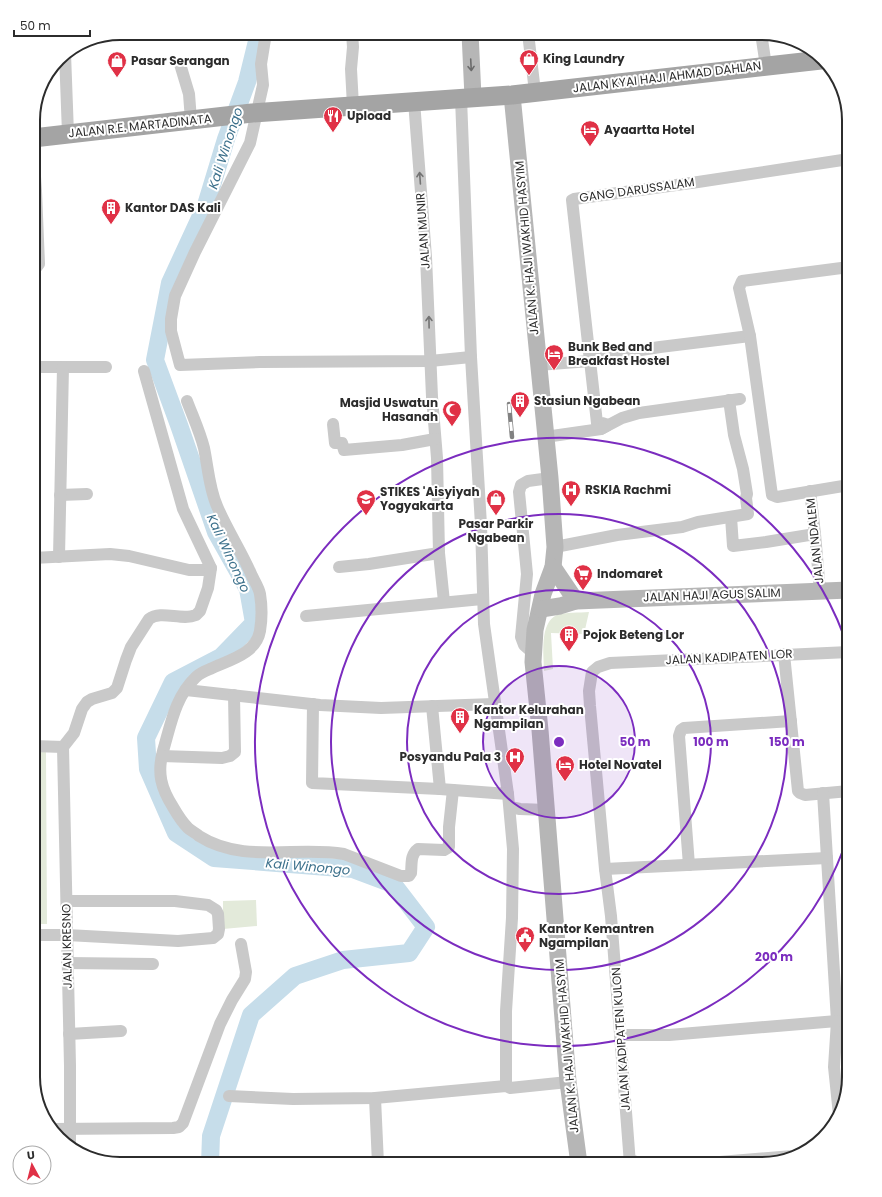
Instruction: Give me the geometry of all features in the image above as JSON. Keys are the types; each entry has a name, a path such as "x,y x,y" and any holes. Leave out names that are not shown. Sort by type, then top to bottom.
{"main road":[{"path":"467,98 470,40"},
{"name":"JALAN KYAI HAJI AHMAD DAHLAN","path":"467,98 535,92 816,61"},
{"name":"JALAN K. HAJI WAKHID HASYIM","path":"512,94 550,478 555,547 553,567 542,601 535,630 533,653 568,1082 577,1157"},
{"name":"JALAN R.E. MARTADINATA","path":"40,137 254,113 467,98"},
{"path":"553,567 576,601"},
{"name":"JALAN HAJI AGUS SALIM","path":"542,601 560,606 576,601 842,590"}],"street":[{"path":"265,40 261,64 263,85 254,113 250,143 195,252 175,296 171,319 171,331 180,366 260,362 430,361 471,357"},
{"path":"352,40 351,69 353,106"},
{"path":"529,40 535,92"},
{"path":"762,40 766,66"},
{"path":"65,61 68,134"},
{"path":"180,64 189,94 191,120"},
{"path":"467,98 471,357 481,525 482,599 494,704 510,807 512,918 506,1011 506,1086"},
{"name":"JALAN MUNIR","path":"414,101 426,257 430,361 437,458 440,553 444,602"},
{"name":"GANG DARUSSALAM","path":"605,427 602,422 597,423 572,203 574,199 842,160"},
{"path":"842,268 742,281 739,288 750,336 771,493 773,496 777,497 842,486"},
{"path":"538,365 590,359 660,347 750,336"},
{"path":"40,367 106,367"},
{"path":"59,557 63,367"},
{"path":"40,746 63,747 74,732 82,709 87,702 112,693 117,688 131,647 152,617 160,615 193,617 199,613 208,588 210,568 183,508 144,372"},
{"path":"546,437 605,427 622,418 639,413 735,399 734,435 743,469 747,494 748,514 698,522 677,528 617,535 555,547"},
{"path":"188,401 201,437 217,505 241,551 260,594 261,619 257,640 251,648 238,656 200,673 186,690 174,711 162,756 160,770 162,785 168,800 178,815 189,829 204,839 235,850 267,853 305,852 344,854 401,876 408,876 412,873 412,860 415,850 444,850 449,847 449,827 453,790"},
{"path":"333,424 335,443 342,443 344,450 402,445 435,439"},
{"path":"533,653 524,645 521,637 527,574 520,488 521,485 528,481 550,478"},
{"name":"JALAN NDALEM","path":"810,491 820,591"},
{"path":"60,495 88,494"},
{"path":"731,517 733,546 815,534"},
{"path":"339,567 440,553"},
{"path":"40,558 110,554 134,557 189,570 206,570 210,568"},
{"path":"527,574 542,601"},
{"path":"306,616 482,599"},
{"name":"JALAN KADIPATEN LOR","path":"610,662 842,652"},
{"path":"784,654 798,791 805,795 842,792"},
{"name":"JALAN KADIPATEN KULON","path":"610,662 598,667 592,672 589,691 605,869 611,916 630,1157"},
{"path":"186,690 313,704 392,709 494,704"},
{"path":"162,756 222,758 230,756 235,752 234,695"},
{"path":"313,704 312,783 508,794"},
{"path":"432,706 440,789"},
{"path":"689,865 679,736 680,730 684,728 791,721"},
{"name":"JALAN KRESNO","path":"63,747 67,901 70,1139"},
{"path":"823,793 837,1022 834,1067 838,1102"},
{"path":"510,807 546,810"},
{"path":"605,869 827,858"},
{"path":"40,935 178,941 213,938 218,934 218,914 216,910 208,905 175,901 67,901"},
{"path":"59,1129 173,1128 179,1127 183,1123 220,1024 245,979 246,972 242,944"},
{"path":"68,963 153,964"},
{"path":"621,1035 669,1035 837,1022"},
{"path":"69,1034 121,1031"},
{"path":"229,1096 293,1099 375,1098 568,1082"},
{"path":"375,1098 378,1157"}],"green space":[{"path":"589,612 584,634 551,633 553,669 544,671 543,648 545,632 551,619 561,614"},
{"path":"40,752 46,752 47,924 40,924"},
{"path":"256,900 257,926 223,929 223,901"}],"waterway":[{"name":"Kali Winongo","path":"210,1157 211,1136 251,1015 295,976 343,960 409,953 426,927 393,884 353,869 214,858 176,833 148,769 146,738 173,682 221,657 254,623 248,589 216,532 155,360 170,283 206,205 226,139 247,82 257,40"}],"railway":[{"path":"509,404 512,437"}],"place":[{"name":"King Laundry","path":"529,76"},
{"name":"Pasar Serangan","path":"117,78"},
{"name":"Upload","path":"333,133"},
{"name":"Ayaartta Hotel","path":"590,147"},
{"name":"Kantor DAS Kali","path":"111,225"},
{"name":"Bunk Bed and Breakfast Hostel","path":"554,371"},
{"name":"Stasiun Ngabean","path":"520,418"},
{"name":"Masjid Uswatun Hasanah","path":"452,427"},
{"name":"RSKIA Rachmi","path":"571,507"},
{"name":"STIKES 'Aisyiyah Yogyakarta","path":"366,516"},
{"name":"Pasar Parkir Ngabean","path":"496,516"},
{"name":"Indomaret","path":"583,591"},
{"name":"Pojok Beteng Lor","path":"569,652"},
{"name":"Kantor Kelurahan Ngampilan","path":"460,734"},
{"name":"Posyandu Pala 3","path":"515,774"},
{"name":"Hotel Novatel","path":"565,782"},
{"name":"Kantor Kemantren Ngampilan","path":"525,953"}]}
